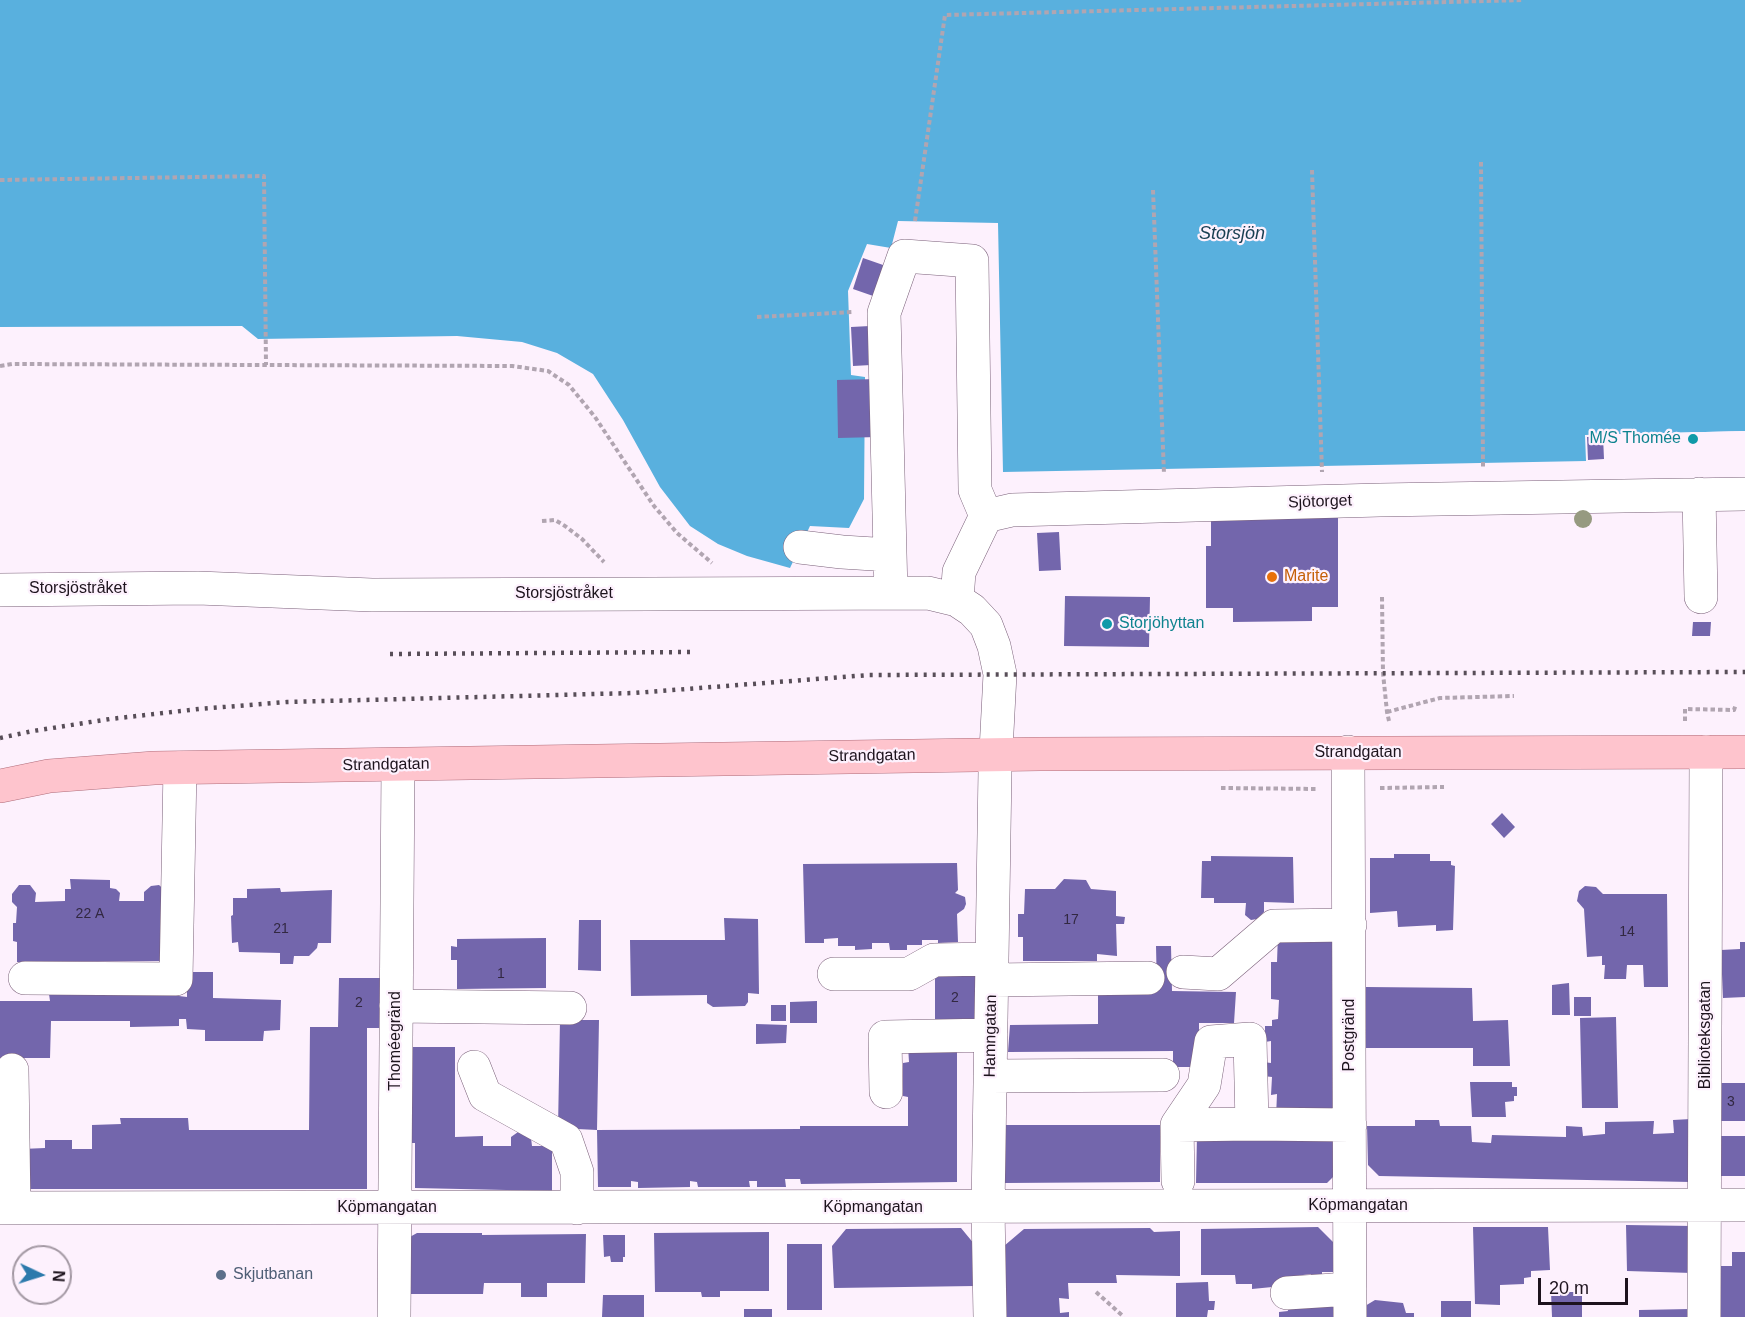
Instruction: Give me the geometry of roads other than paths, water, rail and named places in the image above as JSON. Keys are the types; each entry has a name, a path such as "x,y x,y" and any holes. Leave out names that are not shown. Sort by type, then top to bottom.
{"main road":[{"name":"Strandgatan","path":"0,786 49,776 154,768 997,755 1745,752"}],"street":[{"path":"891,593 884,313 904,256 972,261 975,490 986,516 959,572 957,600"},
{"path":"1699,494 1701,597"},
{"name":"Sjötorget","path":"986,516 1012,510 1380,500 1745,494"},
{"path":"800,547 890,555"},
{"name":"Storsjöstråket","path":"0,590 198,588 372,595 928,593 957,600 972,610 986,626 994,646 1000,674 997,755"},
{"name":"Postgränd","path":"1348,752 1350,1303"},
{"name":"Biblioteksgatan","path":"1704,1317 1706,752"},
{"name":"Hamngatan","path":"990,1317 988,1208 997,755"},
{"name":"Thoméegränd","path":"394,1317 398,765"},
{"path":"25,978 176,979 180,768"},
{"path":"1183,972 1218,974 1274,926 1350,925"},
{"path":"834,974 909,974 934,960 992,970 1148,978"},
{"path":"396,1006 570,1008"},
{"path":"886,1092 885,1037 991,1035"},
{"path":"1178,1181 1178,1125 1203,1085 1210,1042 1250,1039 1252,1124"},
{"path":"474,1067 485,1095 566,1140 578,1172 577,1208"},
{"path":"7,1208 12,1070"},
{"path":"990,1076 1163,1075"},
{"path":"1178,1125 1350,1125"},
{"name":"Köpmangatan","path":"7,1208 1745,1205"},
{"path":"1287,1293 1350,1303"}],"water":[{"name":"Storsjön","path":"0,0 1745,0 1745,431 1586,435 1586,461 1003,472 998,223 898,221 891,248 867,244 848,291 851,375 865,377 864,499 849,528 810,526 790,568 747,556 718,544 690,526 660,487 623,420 593,374 557,353 522,342 457,336 258,339 242,326 0,327"}],"railway":[{"path":"390,654 693,652"},
{"path":"0,738 110,719 287,702 634,693 869,675 1745,672"}],"place":[{"name":"M/S Thomée","path":"1693,439"},
{"name":"Marite","path":"1272,577"},
{"name":"Storjöhyttan","path":"1107,624"},
{"name":"Skjutbanan","path":"221,1275"}]}
